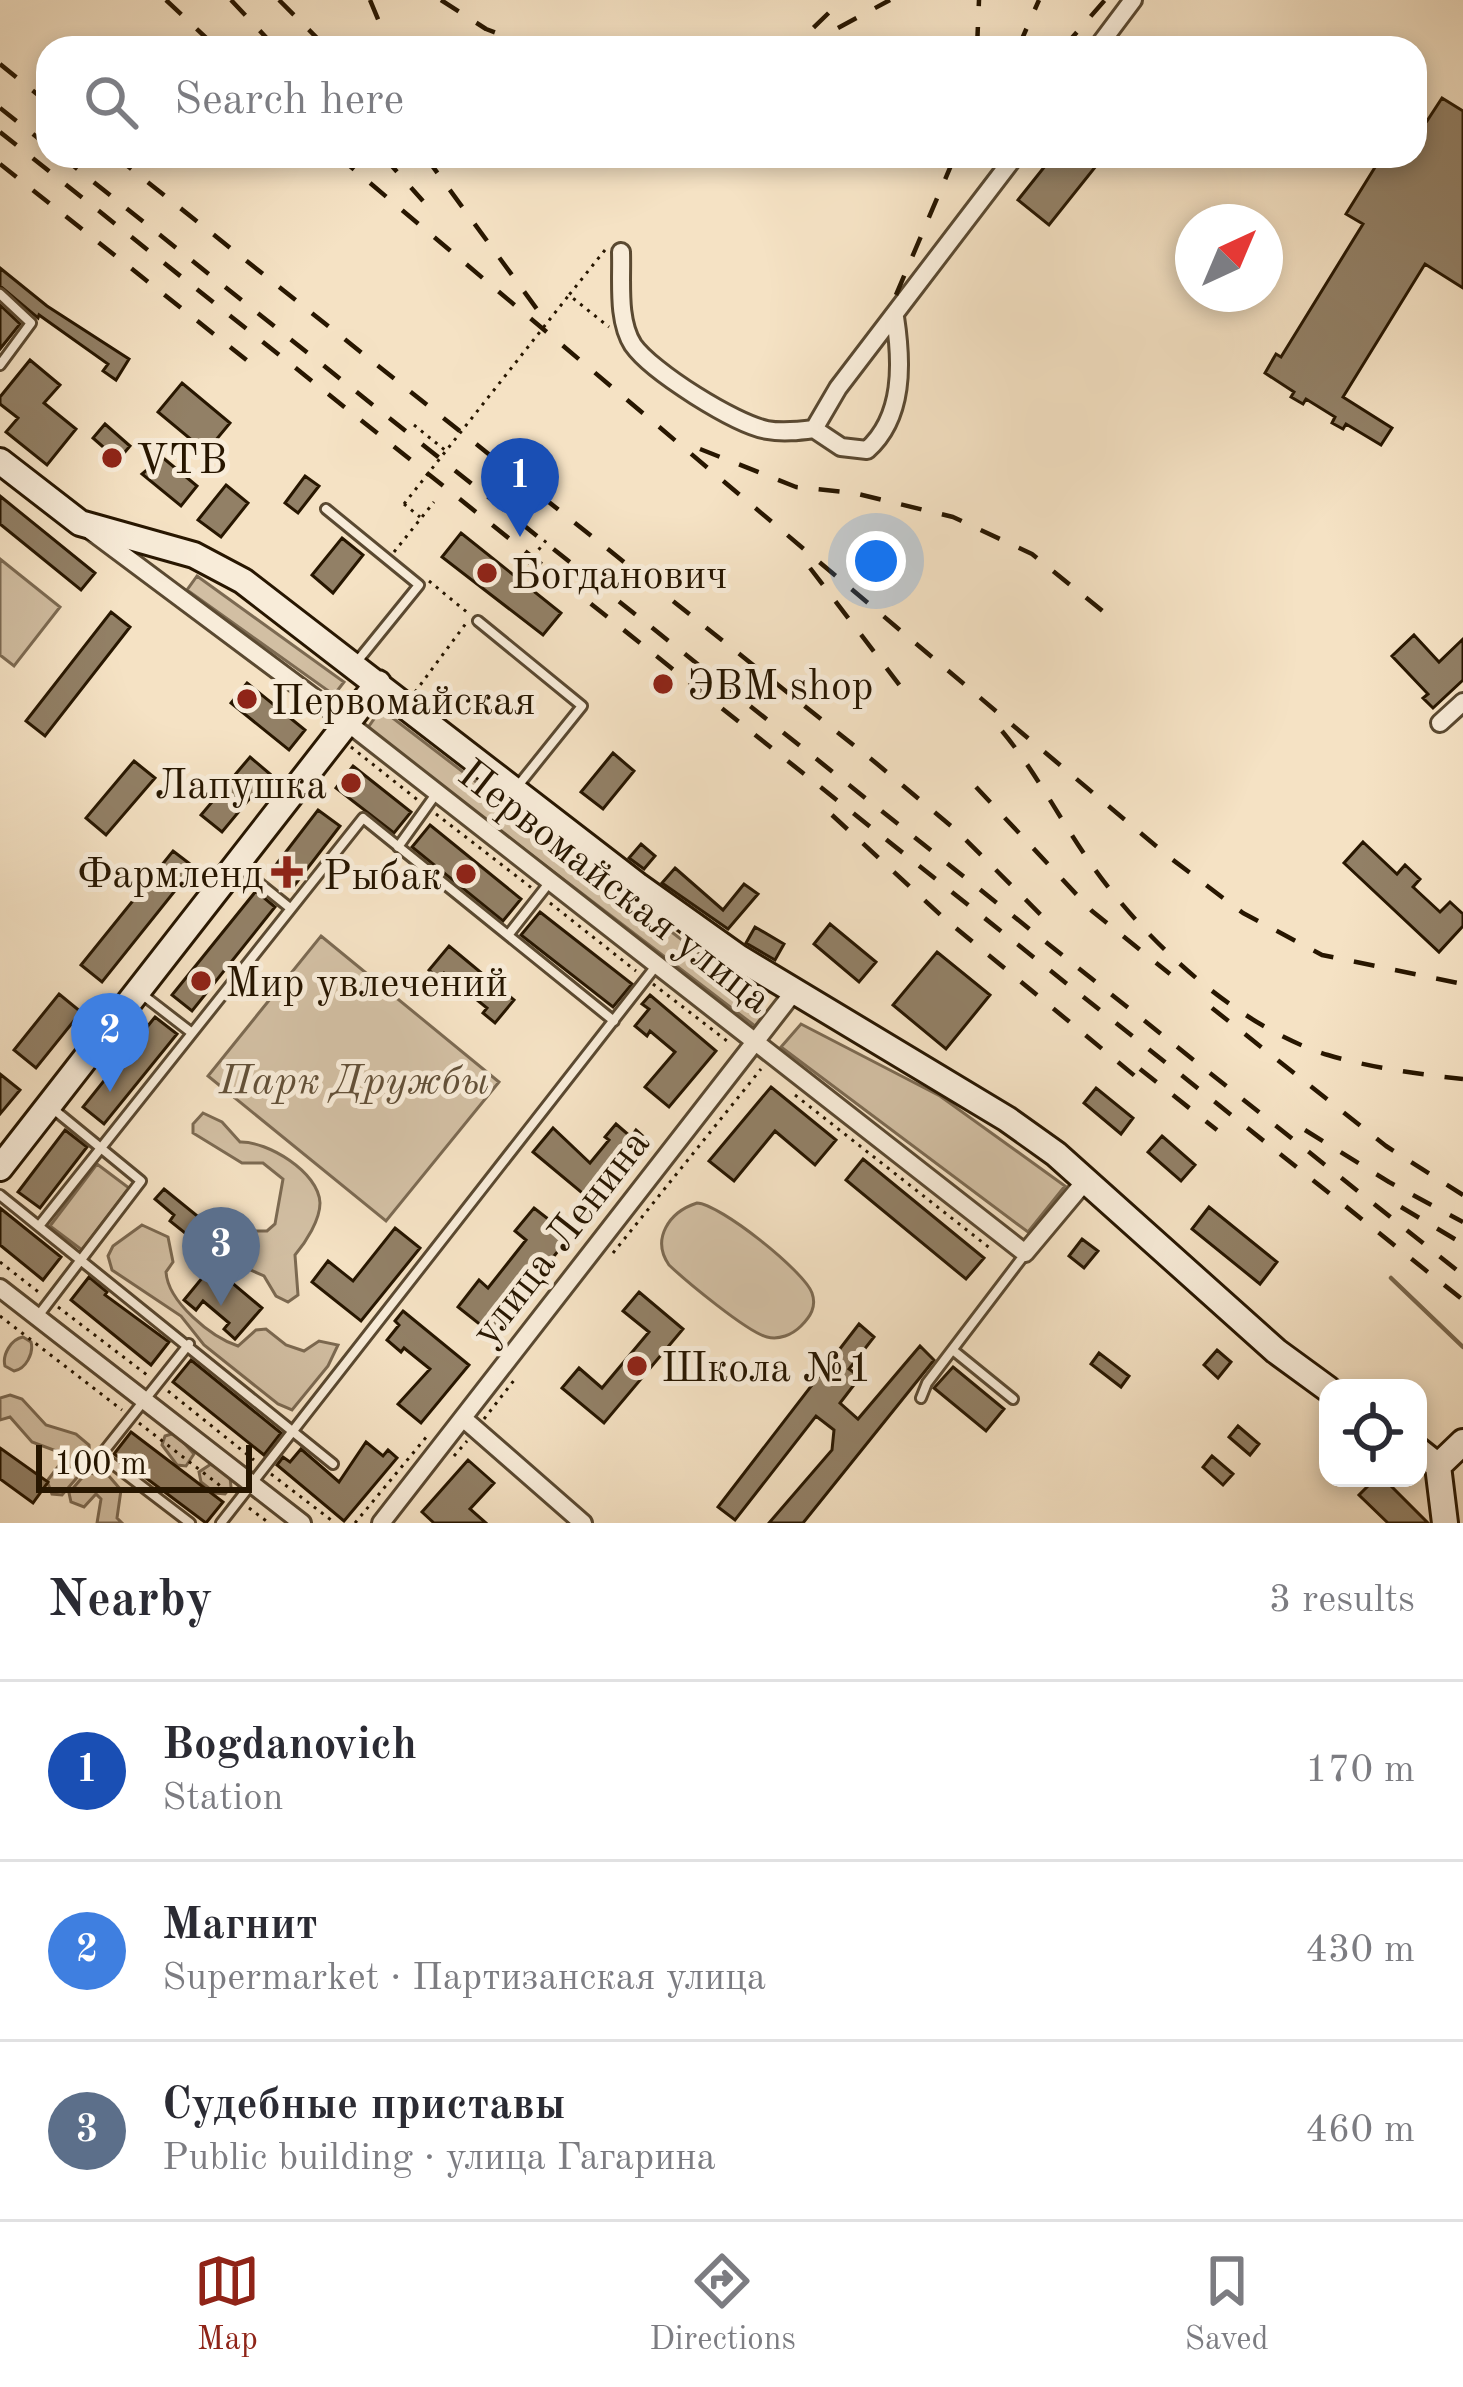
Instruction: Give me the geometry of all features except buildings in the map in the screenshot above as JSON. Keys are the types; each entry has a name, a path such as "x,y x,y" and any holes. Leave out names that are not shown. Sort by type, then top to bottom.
{"main road":[{"name":"Первомайская улица","path":"0,461 80,523 194,555 243,581 637,885 794,993 1007,1119 1087,1179 1246,1325 1319,1382"},
{"path":"0,1168 378,683"},
{"path":"1444,1523 1428,1458 1463,1442"}],"street":[{"path":"1105,36 1133,0"},
{"path":"814,429 838,388 1006,168"},
{"path":"613,251 623,316 633,345 664,373 764,430 814,429 841,447 867,449 884,434 896,396 901,355 895,316"},
{"name":"Первомайская улица","path":"80,523 750,1049 1025,1253"},
{"path":"1440,723 1463,702"},
{"name":"улица Ленина","path":"381,1523 470,1424 794,993"},
{"path":"1025,1253 1087,1179"},
{"path":"0,1288 302,1523"},
{"path":"470,1424 583,1523"}],"lane":[{"path":"0,294 31,323 0,365"},
{"path":"326,509 419,585 354,665"},
{"path":"478,621 582,706 516,788"},
{"path":"398,847 431,800"},
{"path":"39,1226 363,818 614,1021"},
{"path":"237,865 290,908"},
{"path":"509,934 544,888"},
{"path":"221,1523 651,972"},
{"path":"138,991 192,1033"},
{"path":"38,1317 141,1180 49,1106"},
{"path":"0,1196 333,1464"},
{"path":"921,1398 927,1383 1025,1253"},
{"path":"189,1344 101,1455 190,1523"},
{"path":"954,1351 1013,1399"}],"path":[{"path":"422,518 404,504 569,296 613,251"},
{"path":"569,296 611,329"},
{"path":"414,425 446,452"},
{"path":"394,551 434,502"},
{"path":"522,572 547,539"},
{"path":"425,577 478,621"},
{"path":"343,730 750,1049 761,1068 610,1256"},
{"path":"780,1082 992,1249"},
{"path":"0,1262 335,1523"},
{"path":"450,1461 470,1424 513,1381"}],"green space":[{"path":"0,559 60,607 14,666 0,655"},
{"path":"197,576 344,682 334,695 187,590"},
{"path":"381,709 755,996 764,1015 755,1026 367,729"},
{"name":"Парк Дружбы","path":"321,936 499,1082 386,1221 208,1076"},
{"path":"801,1024 940,1096 1065,1186 1028,1232 781,1047"},
{"path":"203,1113 222,1122 240,1142 290,1160 317,1191 318,1216 295,1255 298,1295 288,1302 276,1296 264,1276 235,1263 234,1238 219,1223 225,1213 250,1231 267,1231 275,1224 283,1179 263,1163 242,1163 193,1133 193,1124"},
{"path":"97,1164 129,1188 82,1250 50,1226"},
{"path":"697,1203 741,1226 806,1283 813,1307 797,1329 776,1338 758,1333 669,1265 662,1246 666,1228 678,1213"},
{"path":"142,1225 168,1237 173,1262 166,1272 174,1295 216,1335 238,1346 256,1330 266,1329 286,1345 304,1351 319,1341 338,1345 328,1366 292,1410 204,1345 181,1316 112,1270 108,1256 113,1246"},
{"path":"23,1337 31,1342 30,1355 14,1371 5,1366 5,1357 11,1344"},
{"path":"0,1398 22,1399 46,1425 76,1434 89,1445 90,1455 81,1473 62,1495 52,1494 47,1481 67,1455 32,1442 10,1417 0,1420"},
{"path":"175,1433 194,1454 186,1466 177,1465 162,1445 165,1436"},
{"path":"211,1464 230,1477 231,1487 225,1494 201,1482 199,1472"},
{"path":"86,1473 108,1475 121,1490 117,1518 122,1523 97,1523 101,1499 96,1494 84,1507 71,1502 69,1493"}],"waterway":[{"path":"1391,1278 1463,1347"}],"railway":[{"path":"166,0 204,36"},
{"path":"231,0 265,36"},
{"path":"279,0 315,36"},
{"path":"370,0 385,36"},
{"path":"441,0 505,36"},
{"path":"800,36 842,0"},
{"path":"823,36 890,0"},
{"path":"978,36 979,0"},
{"path":"1023,36 1039,0"},
{"path":"1074,36 1105,0"},
{"path":"0,64 36,93"},
{"path":"0,108 36,136"},
{"path":"0,132 36,161"},
{"path":"0,164 254,366"},
{"path":"45,168 1463,1300"},
{"path":"76,168 1463,1275"},
{"path":"130,168 876,763 957,831 1055,929"},
{"path":"352,168 1169,857 1243,913 1322,955 1463,984"},
{"path":"394,168 423,201"},
{"path":"434,168 542,316"},
{"path":"896,295 950,168"},
{"path":"700,449 796,487 854,493 953,517 1032,554 1105,613"},
{"path":"810,568 901,687"},
{"path":"1002,731 1111,890 1164,949 1226,1002 1294,1042 1328,1055 1463,1079"},
{"path":"976,787 1092,911 1170,974"},
{"path":"832,815 945,919 1147,1086"},
{"path":"1212,1008 1386,1146 1463,1195"},
{"path":"1140,1069 1217,1130"},
{"path":"1305,1130 1463,1222"},
{"path":"1401,1207 1463,1244"}],"place":[{"name":"VTB","path":"112,458"},
{"name":"Bogdanovich","path":"520,537"},
{"name":"Богданович","path":"487,573"},
{"name":"ЭВМ shop","path":"663,684"},
{"name":"Первомайская","path":"247,699"},
{"name":"Лапушка","path":"351,783"},
{"name":"Фармленд","path":"287,872"},
{"name":"Рыбак","path":"466,874"},
{"name":"Мир увлечений","path":"201,981"},
{"name":"Магнит","path":"110,1092"},
{"name":"Судебные приставы","path":"221,1306"},
{"name":"Школа №1","path":"637,1366"}]}
